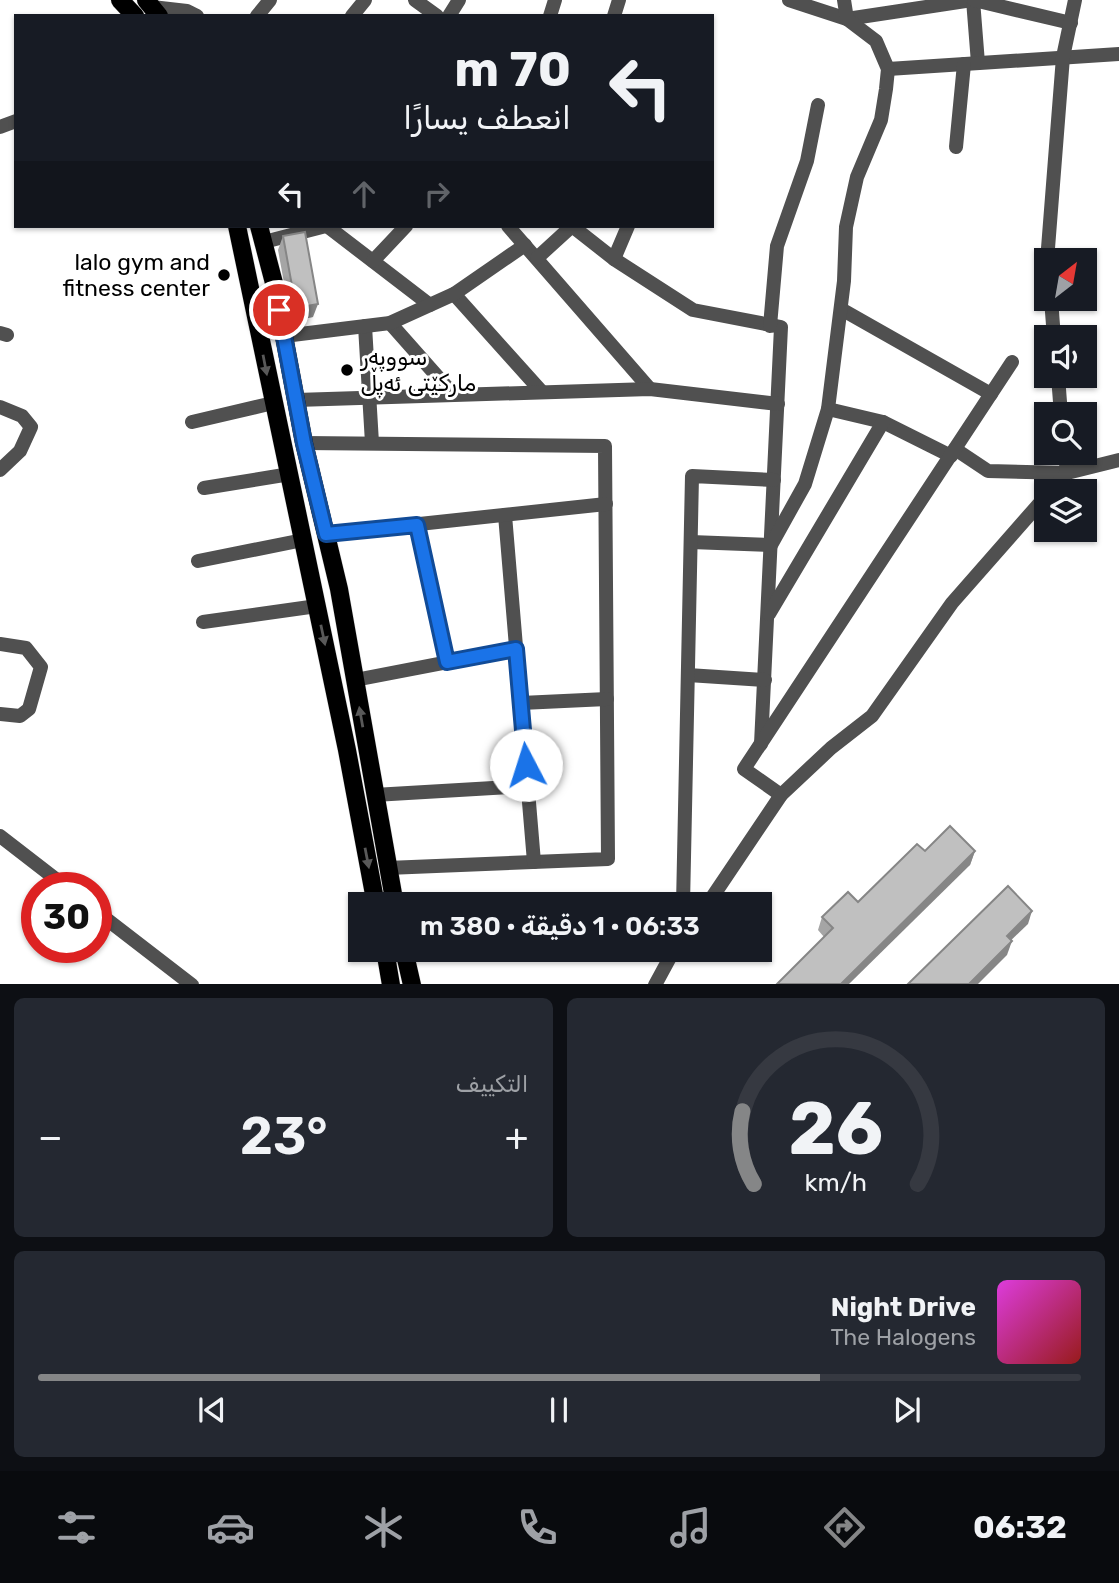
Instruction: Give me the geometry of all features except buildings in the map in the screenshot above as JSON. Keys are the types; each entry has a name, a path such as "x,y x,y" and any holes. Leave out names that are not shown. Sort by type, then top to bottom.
{"main road":[{"path":"237,228 347,750 374,892"},
{"path":"262,234 355,680 392,892"},
{"path":"347,750 366,747"},
{"path":"387,962 391,984"},
{"path":"407,962 412,984"}],"street":[{"path":"259,14 270,0"},
{"path":"354,14 365,0"},
{"path":"415,0 435,14"},
{"path":"771,545 805,484 828,409 841,309 846,227 857,177 881,120 888,69 876,41 847,19 789,0"},
{"path":"844,0 847,19"},
{"path":"847,19 931,2 973,0 1071,23"},
{"path":"956,147 971,63 973,0"},
{"path":"1048,248 1063,57 1075,0"},
{"path":"152,8 193,14"},
{"path":"888,69 1119,54"},
{"path":"770,326 777,246 807,161 818,105"},
{"path":"262,234 310,228"},
{"path":"329,228 430,305"},
{"path":"373,261 404,228"},
{"path":"510,228 650,389"},
{"path":"537,258 570,228"},
{"path":"574,228 614,260 693,310 781,327 761,744"},
{"path":"614,260 627,228"},
{"path":"284,337 390,323 454,294 525,244"},
{"path":"454,294 541,391"},
{"path":"841,309 991,394"},
{"path":"390,323 452,393"},
{"path":"365,326 372,443"},
{"path":"781,795 744,769 1012,362"},
{"path":"296,400 452,393 650,389 778,404"},
{"path":"192,422 273,403"},
{"path":"0,407 22,416 31,427 20,451 0,470"},
{"path":"828,409 883,422 953,452 988,471 1067,473 1119,460"},
{"path":"768,616 883,422"},
{"path":"304,443 605,446 608,859 387,868"},
{"path":"1062,479 1067,473 1066,465"},
{"path":"204,488 290,474"},
{"path":"683,892 692,476 774,480"},
{"path":"326,534 606,504"},
{"path":"716,892 781,795 831,748 872,716 952,603 1034,510"},
{"path":"505,515 534,862"},
{"path":"417,525 447,662"},
{"path":"198,561 303,540"},
{"path":"691,542 771,545"},
{"path":"203,622 317,606"},
{"path":"0,644 26,648 41,667 29,709 20,716 0,714"},
{"path":"355,680 516,649"},
{"path":"688,675 765,680"},
{"path":"521,702 607,699"},
{"path":"374,795 527,786"},
{"path":"2,843 44,872"},
{"path":"112,923 191,984"},
{"path":"656,984 667,962"}],"place":[{"name":"lalo gym and fitness center","path":"224,275"},
{"name":"سووپەر مارکێتی ئەپڵ","path":"347,370"}],"route":[{"path":"279,310 304,443 326,534 417,525 447,662 516,649 526,765"}]}
